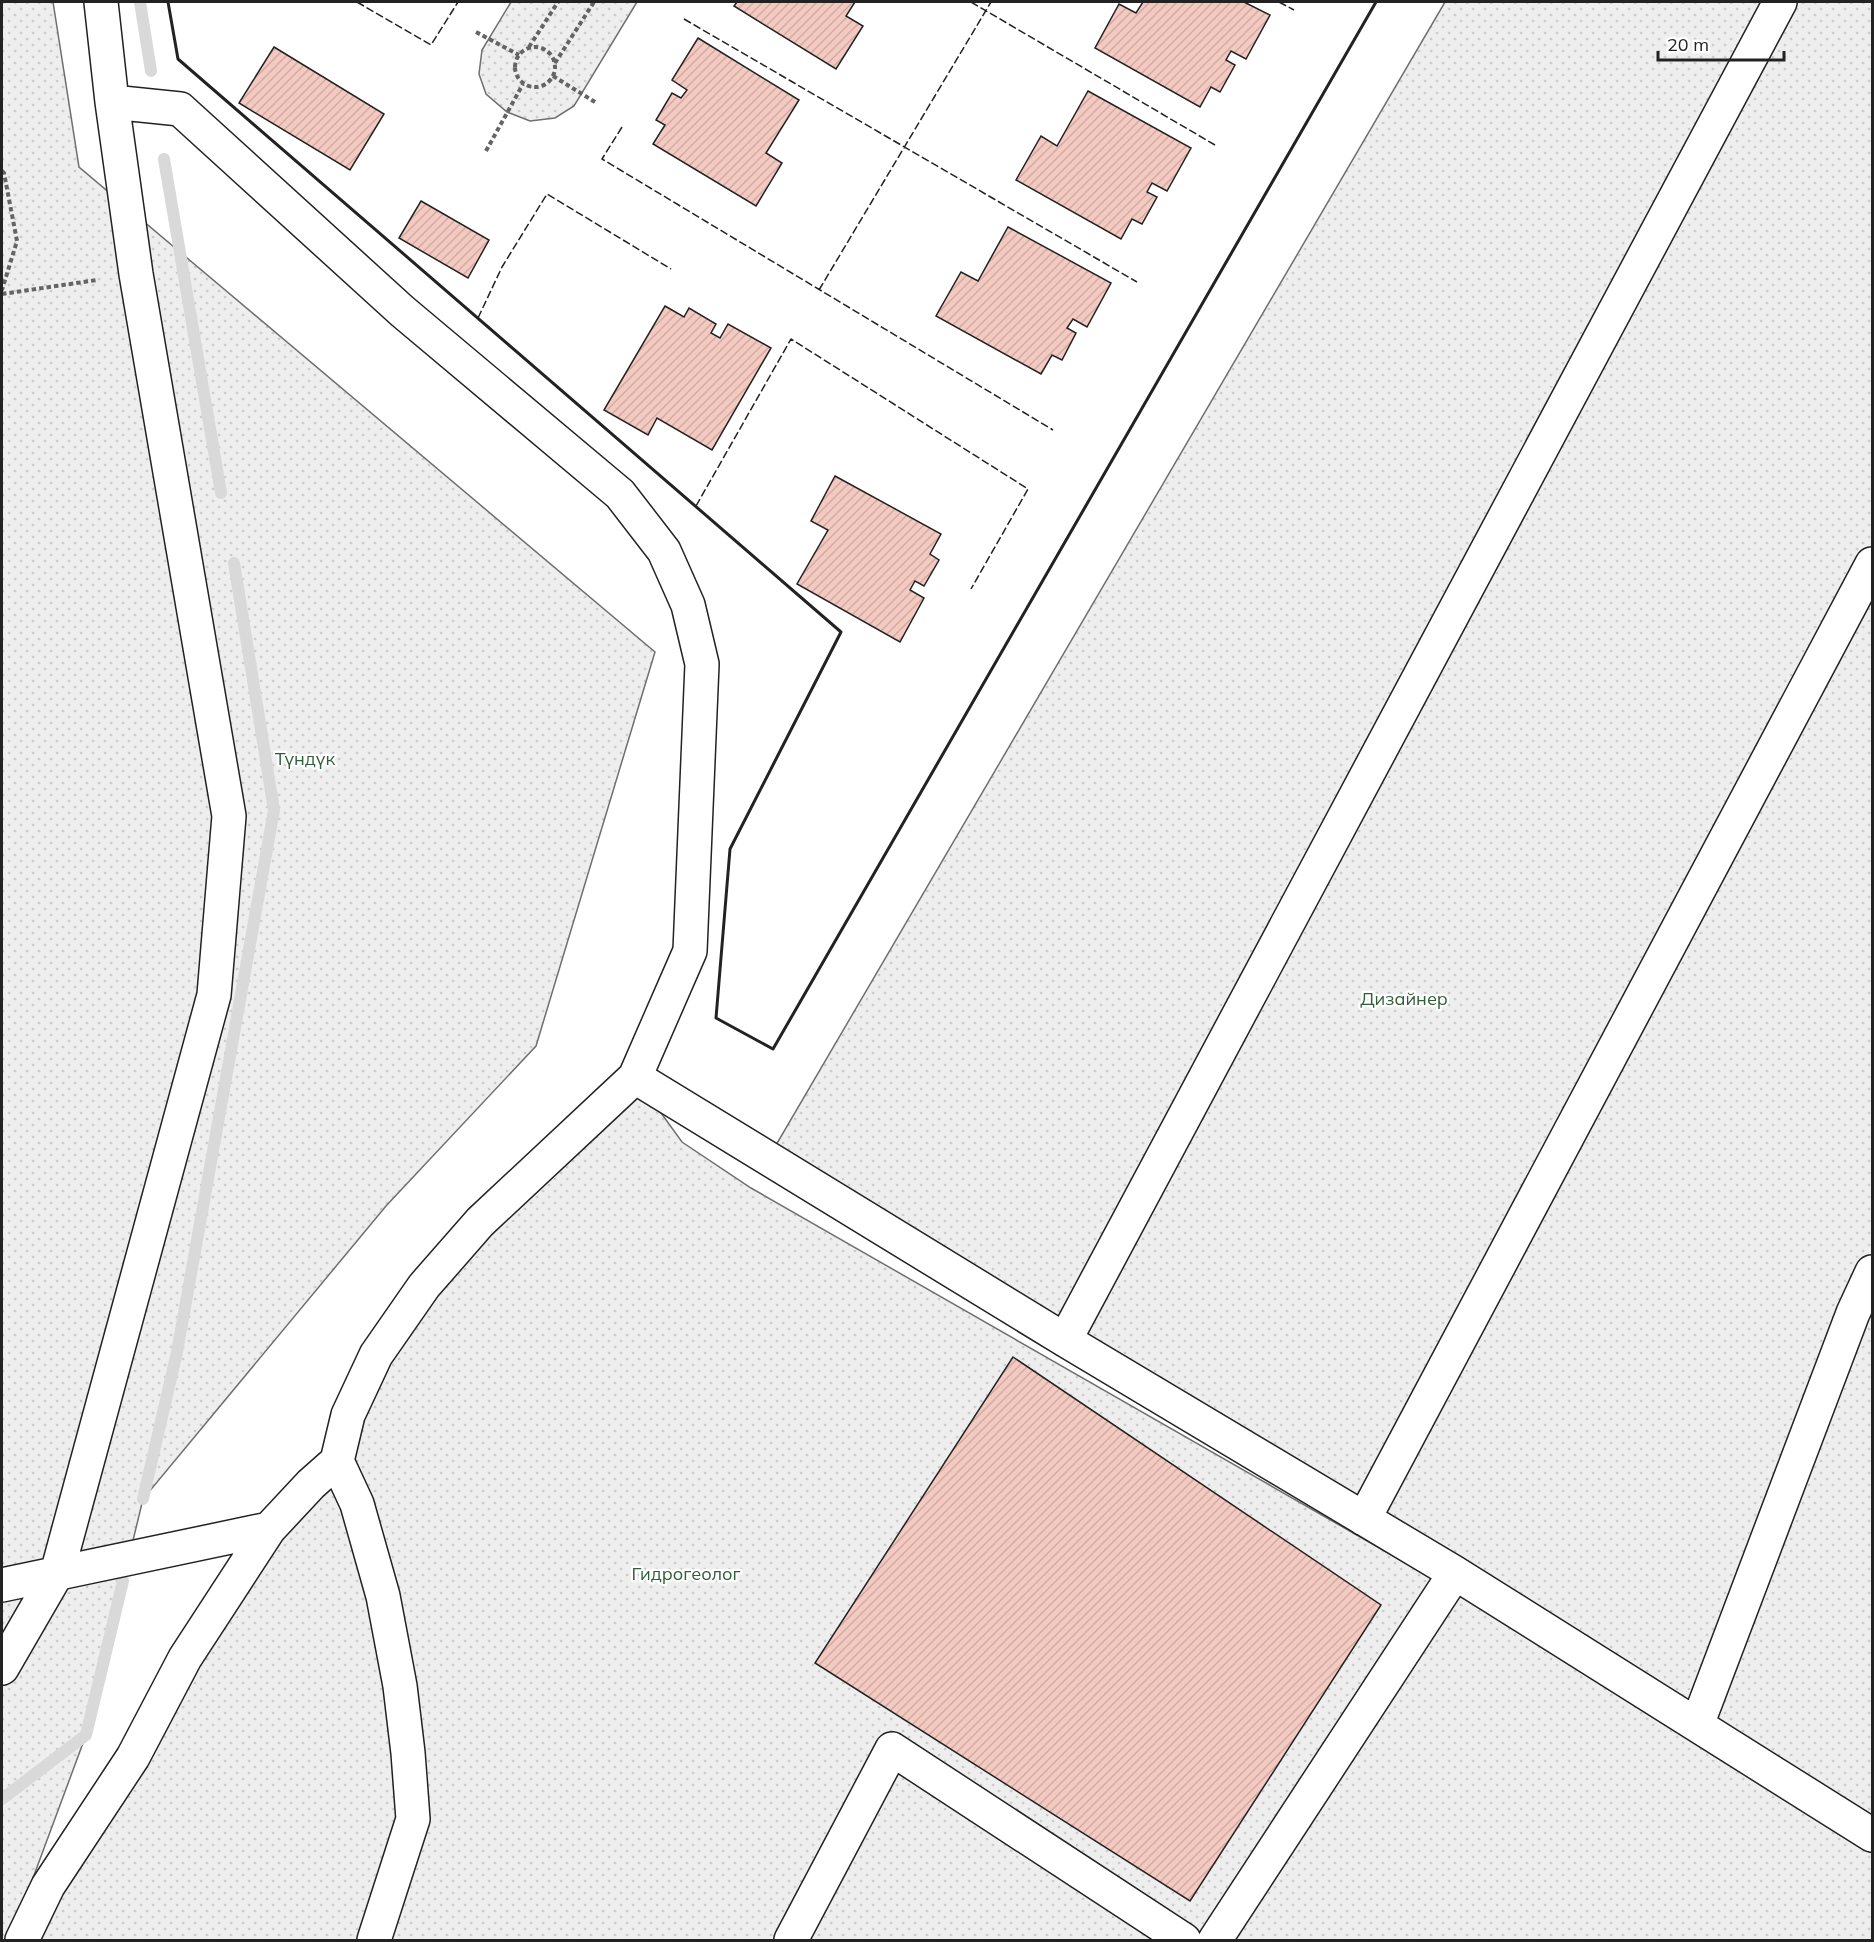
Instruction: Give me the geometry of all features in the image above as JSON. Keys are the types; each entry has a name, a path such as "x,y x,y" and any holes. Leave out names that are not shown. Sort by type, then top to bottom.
{"street":[{"path":"2,1668 57,1573 214,995 229,816 136,274 112,102 101,2"},
{"path":"1065,1340 1780,2"},
{"path":"22,1941 48,1886 133,1758 185,1658 270,1529 311,1484 337,1461 348,1415 376,1355 424,1286 480,1222 634,1077 690,951 702,664 688,605 664,551 620,494 402,311 180,109 112,102"},
{"path":"1364,1519 1872,564"},
{"path":"634,1077 1065,1340 1455,1573 1872,1834"},
{"path":"1696,1725 1853,1313 1872,1272"},
{"path":"337,1461 357,1504 382,1596 400,1686 408,1753 413,1819 374,1941"},
{"path":"2,1586 270,1529"},
{"path":"1215,1941 1455,1573"},
{"path":"790,1941 892,1749 1184,1941"}],"path":[{"path":"558,2 529,48 515,61 514,67 518,79 530,87 543,86 553,76 555,63 594,2"},
{"path":"476,32 519,56"},
{"path":"529,48 535,46 547,51 555,63"},
{"path":"553,76 596,102"},
{"path":"486,151 523,84"},
{"path":"2,171 17,241 2,292 136,274"}],"green space":[{"name":"Түндүк","path":"2,2 53,2 79,167 655,652 536,1046 386,1206 143,1499 86,1735 10,1940 2,1940"},
{"path":"511,2 637,2 574,106 555,118 530,121 507,112 486,94 479,74 482,50"},
{"name":"Дизайнер","path":"1445,2 1872,2 1872,1834 776,1145"},
{"name":"Гидрогеолог","path":"635,1077 682,1142 751,1188 1526,1632 1872,1853 1872,1940 22,1940 185,1658 337,1461 376,1355"}],"building":[{"path":"737,2 855,2 846,16 863,26 836,69 734,6"},
{"path":"1143,2 1244,2 1270,15 1246,59 1231,51 1226,60 1235,65 1220,92 1211,87 1200,107 1095,48 1119,4 1136,13"},
{"path":"698,38 799,100 766,153 782,163 756,206 653,144 665,125 656,120 672,93 681,98 687,90 672,80"},
{"path":"274,47 384,114 350,170 239,103"},
{"path":"1088,91 1191,148 1167,191 1152,183 1147,192 1157,197 1142,224 1132,219 1121,239 1016,180 1041,136 1057,146"},
{"path":"421,201 489,240 468,278 399,238"},
{"path":"1008,227 1111,283 1087,327 1073,319 1067,328 1076,333 1062,360 1052,355 1041,374 936,316 961,272 978,281"},
{"path":"665,306 684,317 689,308 716,324 711,333 720,338 728,324 771,348 712,450 657,418 648,435 604,410"},
{"path":"835,476 941,534 930,554 939,560 924,586 915,581 910,590 924,598 900,642 797,584 828,530 811,521"},
{"path":"1013,1357 1381,1605 1190,1901 815,1663"}],"waterway":[{"path":"140,2 151,71"},
{"path":"164,159 221,493"},
{"path":"143,1499 177,1352 274,810 234,563"},
{"path":"2,1799 86,1735 123,1581"}],"fence":[{"path":"357,2 431,45 458,2"},
{"path":"971,2 1215,145"},
{"path":"819,290 991,2"},
{"path":"1279,2 1294,10"},
{"path":"684,19 1137,282"},
{"path":"622,127 602,159 1053,430"},
{"path":"478,318 502,267 547,194 671,269"},
{"path":"696,506 791,339 1028,489 971,589"}],"wall":[{"path":"168,2 178,59 841,632 730,849 716,1018 773,1049 1376,2"}]}
